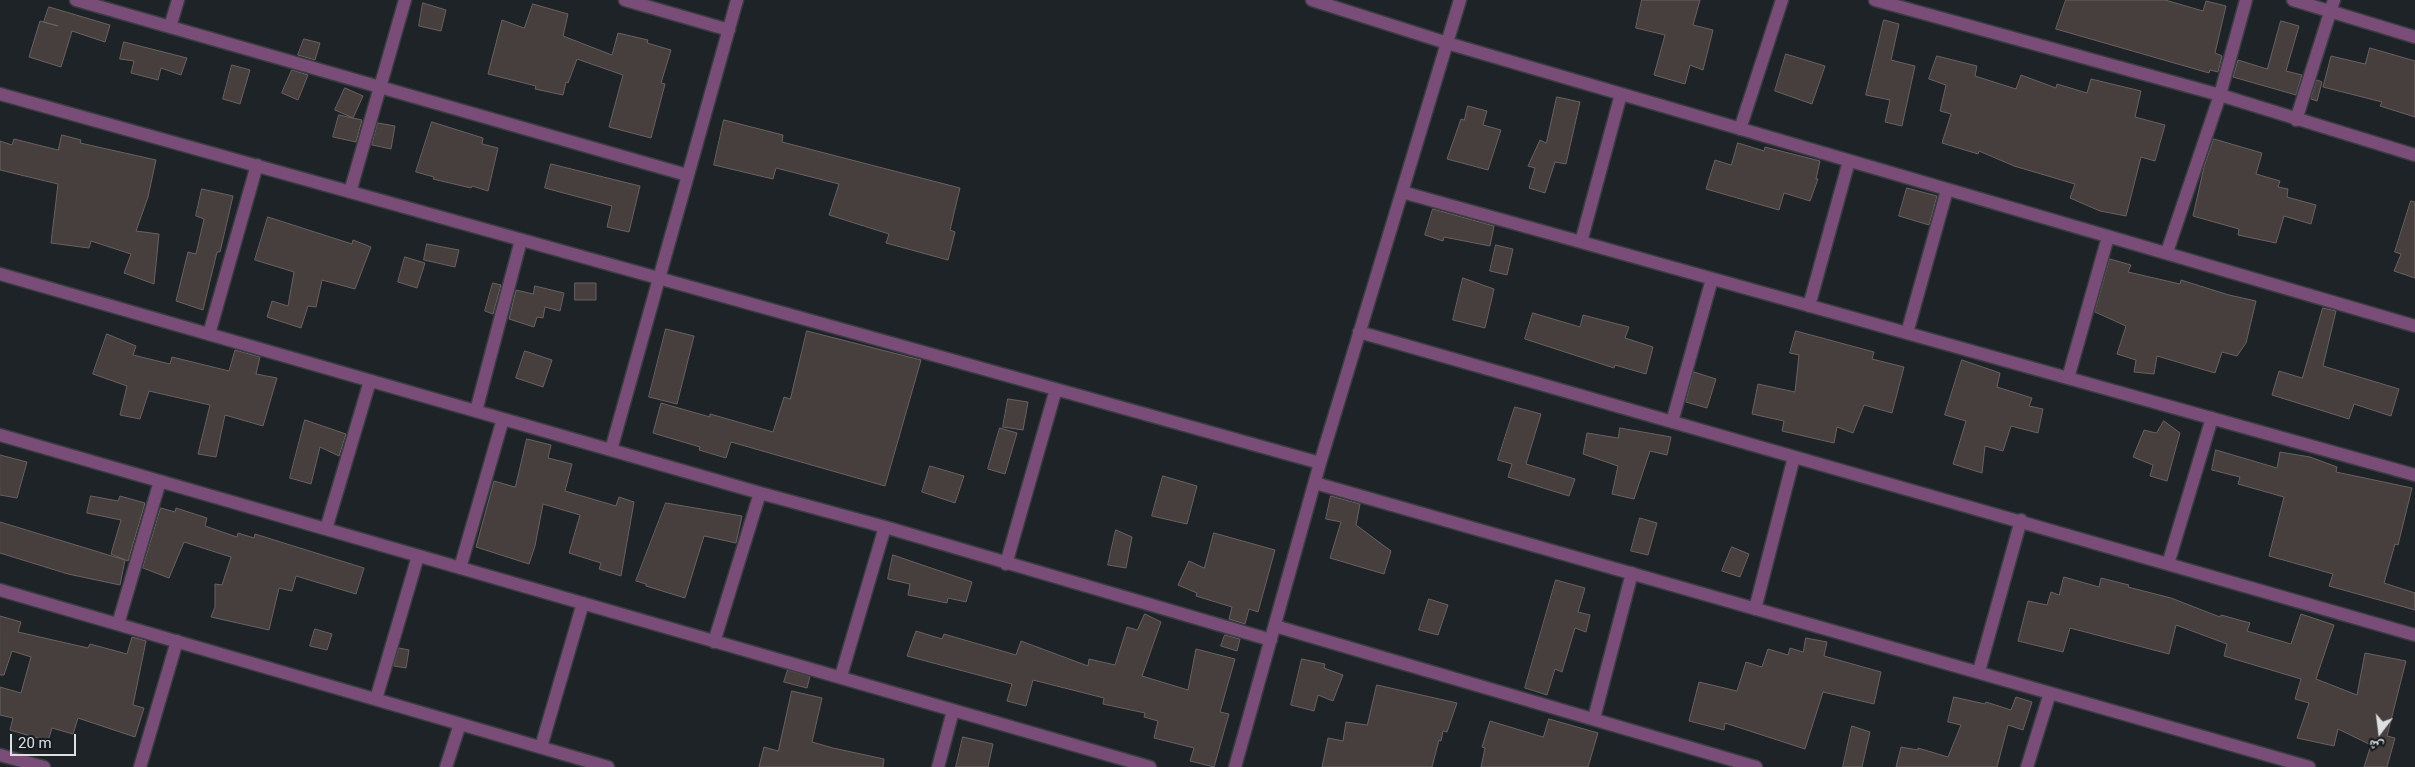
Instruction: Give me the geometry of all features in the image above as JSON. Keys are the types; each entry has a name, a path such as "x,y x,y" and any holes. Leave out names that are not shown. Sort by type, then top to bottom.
{"street":[{"path":"76,0 687,176"},
{"path":"170,27 178,0"},
{"path":"350,192 405,0"},
{"path":"625,0 728,30"},
{"path":"611,450 737,0"},
{"path":"1312,0 1447,44 2415,326"},
{"path":"1235,767 1320,463 1460,0"},
{"path":"1740,129 1782,0"},
{"path":"1875,0 2220,95 2296,120 2415,155"},
{"path":"2166,252 2220,95 2246,0"},
{"path":"2293,0 2332,6 2415,38"},
{"path":"2296,120 2332,6"},
{"path":"0,94 1320,463"},
{"path":"1581,242 1621,94"},
{"path":"1809,306 1849,160"},
{"path":"209,334 256,165"},
{"path":"1907,333 1947,190"},
{"path":"1402,192 2415,475"},
{"path":"2068,378 2108,236"},
{"path":"476,411 521,240"},
{"path":"0,274 1271,640"},
{"path":"1672,422 1712,278"},
{"path":"1360,332 2415,634"},
{"path":"326,529 370,381"},
{"path":"1006,564 1056,389"},
{"path":"2168,564 2212,418"},
{"path":"460,568 503,419"},
{"path":"0,435 714,642 841,676 1150,767"},
{"path":"1755,609 1794,457"},
{"path":"118,624 160,481"},
{"path":"1315,483 1979,671 2308,767"},
{"path":"714,642 760,493"},
{"path":"1979,671 2021,520"},
{"path":"841,676 884,527"},
{"path":"376,699 418,556"},
{"path":"1594,718 1632,573"},
{"path":"0,590 608,767"},
{"path":"542,748 583,604"},
{"path":"1274,626 1594,718 1756,767"},
{"path":"140,767 177,641"},
{"path":"2027,767 2050,693"},
{"path":"938,767 953,710"},
{"path":"446,767 460,724"},
{"path":"1710,767 1713,754"},
{"path":"0,755 44,767"}],"building":[{"path":"1642,0 1700,0 1693,25 1713,30 1703,70 1690,65 1685,84 1654,75 1665,35 1636,28"},
{"path":"2066,0 2165,0 2203,11 2206,1 2226,6 2215,53 2222,56 2218,72 2210,70 2209,73 2056,29"},
{"path":"423,3 446,10 441,31 419,26"},
{"path":"533,4 568,14 563,36 612,55 618,33 648,40 647,43 671,50 661,83 665,84 651,138 609,127 623,75 577,59 568,83 566,82 563,95 535,89 536,86 488,74 502,20 524,28"},
{"path":"49,7 110,25 105,42 72,31 61,67 29,57 40,21 58,26 44,22"},
{"path":"1884,20 1899,24 1891,60 1915,66 1902,126 1885,122 1890,100 1866,95"},
{"path":"2281,21 2299,26 2286,71 2302,75 2296,95 2233,77 2238,60 2267,69"},
{"path":"304,39 320,43 315,60 298,55"},
{"path":"124,42 187,58 181,75 161,68 158,80 131,73 134,61 120,59"},
{"path":"2370,48 2415,61 2415,117 2380,106 2382,102 2323,87 2331,56 2365,64"},
{"path":"1786,54 1825,66 1812,104 1775,91"},
{"path":"1937,56 1977,66 1975,76 2016,89 2021,75 2056,88 2057,84 2087,93 2091,79 2141,91 2135,117 2165,125 2155,161 2141,157 2126,216 2100,211 2070,198 2075,184 2014,166 1979,151 1978,154 1942,143 1951,114 1940,111 1946,85 1929,79"},
{"path":"232,65 250,70 240,104 223,99"},
{"path":"292,70 308,75 298,100 282,93"},
{"path":"2317,80 2322,82 2317,101 2311,99"},
{"path":"345,88 363,96 353,118 335,110"},
{"path":"1557,97 1580,102 1566,164 1555,162 1545,193 1529,188 1535,168 1528,166 1540,140 1546,143"},
{"path":"1468,106 1487,111 1483,125 1501,130 1488,170 1447,159 1461,119 1464,120"},
{"path":"339,115 362,120 356,142 333,137"},
{"path":"724,120 783,135 782,142 960,188 950,230 955,232 948,260 886,243 889,234 829,215 839,184 776,168 773,179 714,165"},
{"path":"432,122 483,138 482,144 498,148 488,191 433,179 434,177 416,172"},
{"path":"378,123 395,126 391,149 372,145"},
{"path":"62,135 81,140 80,143 156,160 148,197 136,231 159,234 154,284 124,273 131,254 91,241 89,248 51,243 58,184 0,170 0,141 12,145 14,139 58,150"},
{"path":"2214,139 2262,153 2256,174 2280,181 2278,187 2288,189 2287,197 2316,205 2311,224 2284,216 2276,243 2238,235 2239,229 2193,216 2204,167"},
{"path":"1738,143 1764,151 1765,147 1820,161 1816,179 1818,179 1810,201 1784,193 1779,210 1706,189 1715,160 1731,165"},
{"path":"551,164 640,186 629,232 607,227 612,206 545,188"},
{"path":"1907,188 1937,196 1929,225 1899,216"},
{"path":"202,189 233,196 220,252 217,252 203,310 176,301 188,252 196,254 204,219 196,216"},
{"path":"2411,201 2415,202 2415,278 2394,271 2401,254 2395,252"},
{"path":"1433,209 1494,226 1490,246 1444,237 1443,241 1425,235"},
{"path":"268,217 352,244 353,240 371,247 355,289 322,280 316,307 308,306 301,328 267,317 272,301 288,306 294,272 255,260"},
{"path":"427,244 459,250 455,267 424,260"},
{"path":"1496,245 1513,249 1507,275 1490,271"},
{"path":"405,257 425,263 417,288 398,282"},
{"path":"2110,259 2131,265 2128,272 2180,284 2181,280 2229,295 2256,301 2246,343 2237,356 2222,352 2215,373 2157,356 2154,374 2134,372 2136,360 2117,354 2126,326 2095,312"},
{"path":"1463,278 1494,289 1485,328 1453,320"},
{"path":"493,283 501,285 493,314 485,311"},
{"path":"575,283 596,283 596,300 575,300"},
{"path":"535,286 564,293 560,311 545,307 543,318 537,317 534,327 509,319 516,290 533,294"},
{"path":"2323,308 2336,311 2323,366 2399,389 2391,416 2354,404 2349,419 2272,395 2279,371 2302,378"},
{"path":"1533,313 1580,327 1583,315 1629,327 1625,338 1653,347 1646,374 1615,365 1614,368 1525,339"},
{"path":"666,329 694,336 677,404 649,397"},
{"path":"807,331 921,360 885,486 731,442 726,458 699,450 700,447 653,433 661,403 710,417 710,414 773,432 784,397 790,399"},
{"path":"1796,331 1874,352 1872,359 1904,367 1892,413 1864,405 1853,433 1837,427 1834,443 1782,431 1784,421 1752,414 1758,384 1795,392 1799,355 1790,353"},
{"path":"107,334 136,346 133,355 170,364 172,357 229,371 235,350 260,357 256,374 277,378 263,426 225,415 216,457 198,454 210,405 149,391 140,419 120,415 127,386 93,374"},
{"path":"525,351 552,360 543,387 516,378"},
{"path":"1962,360 2000,373 1997,387 2032,398 2029,406 2043,409 2038,433 2011,426 2003,451 1985,446 1982,473 1953,464 1966,421 1945,415"},
{"path":"1694,372 1716,379 1707,408 1686,402"},
{"path":"1008,399 1028,402 1023,430 1003,427"},
{"path":"1515,407 1541,414 1526,464 1575,479 1569,496 1508,477 1512,464 1498,460"},
{"path":"305,420 346,434 339,456 320,447 311,484 290,478"},
{"path":"2164,421 2180,433 2167,481 2150,476 2153,465 2133,457 2144,430 2156,433"},
{"path":"1000,428 1017,433 1005,474 988,469"},
{"path":"1620,428 1671,437 1667,455 1650,451 1634,499 1612,494 1618,466 1583,454 1587,433 1618,438"},
{"path":"527,439 551,445 548,458 572,464 565,491 616,506 619,497 634,502 621,576 599,569 601,563 569,553 580,515 543,504 535,546 529,564 476,547 494,481 515,487"},
{"path":"2216,450 2277,468 2280,452 2310,457 2337,467 2336,472 2412,488 2398,545 2395,544 2384,583 2415,593 2415,610 2329,586 2333,574 2269,556 2284,497 2238,484 2240,477 2212,470"},
{"path":"0,455 27,462 17,498 0,495"},
{"path":"930,466 964,476 955,503 922,492"},
{"path":"1163,476 1197,486 1187,524 1152,516"},
{"path":"91,496 118,501 120,496 145,503 128,561 111,554 121,520 87,513"},
{"path":"1331,496 1360,504 1356,525 1391,551 1384,574 1330,558 1341,522 1326,519"},
{"path":"666,503 742,516 736,543 704,536 685,598 636,581"},
{"path":"161,508 175,512 176,508 207,518 205,526 237,537 238,533 254,538 255,534 364,568 356,594 296,576 292,591 279,588 269,630 211,617 215,607 215,584 222,585 231,557 184,542 169,578 143,568"},
{"path":"1640,518 1657,523 1648,555 1631,551"},
{"path":"0,522 125,560 120,585 68,574 0,553"},
{"path":"1116,530 1132,537 1126,568 1108,565"},
{"path":"1214,533 1275,550 1258,612 1249,609 1245,624 1229,619 1232,607 1196,596 1197,593 1178,585 1189,561 1204,568"},
{"path":"1732,547 1749,554 1740,577 1722,571"},
{"path":"893,555 972,582 966,602 948,598 947,603 908,595 910,584 888,579"},
{"path":"2064,577 2099,587 2101,578 2129,585 2128,587 2171,598 2220,617 2221,615 2250,623 2247,631 2291,644 2301,614 2334,625 2316,679 2357,695 2365,653 2406,661 2387,736 2395,738 2387,767 2364,767 2371,745 2338,729 2334,746 2297,738 2309,703 2295,699 2301,679 2224,656 2227,644 2176,625 2169,654 2070,628 2063,652 2018,641 2028,601 2047,605 2051,592 2059,595"},
{"path":"1556,580 1585,588 1578,612 1590,615 1586,632 1575,628 1562,672 1555,669 1547,695 1525,688"},
{"path":"1429,599 1448,605 1438,635 1419,630"},
{"path":"1145,614 1161,622 1142,676 1188,690 1196,649 1235,659 1220,712 1229,714 1214,767 1190,761 1194,748 1154,738 1158,721 1144,717 1145,713 1103,704 1104,698 1033,680 1026,706 1007,701 1012,684 907,656 916,631 942,639 944,634 1016,655 1021,641 1088,666 1089,659 1115,665 1127,627 1137,630"},
{"path":"0,616 21,622 18,632 88,648 90,644 127,654 132,637 146,641 133,705 144,708 135,737 78,718 73,734 52,728 48,741 10,730 13,718 0,715 0,687 21,693 31,657 12,651 4,675 0,675"},
{"path":"315,629 332,634 327,650 310,646"},
{"path":"1225,635 1240,639 1237,651 1221,646"},
{"path":"1806,638 1827,642 1824,656 1881,672 1874,704 1823,692 1805,749 1725,723 1724,730 1689,721 1699,682 1737,691 1746,662 1762,667 1768,649 1788,655 1790,648 1803,652"},
{"path":"399,648 409,650 406,668 394,666"},
{"path":"1302,659 1325,664 1324,668 1343,675 1333,701 1318,695 1314,711 1291,705"},
{"path":"788,670 810,676 807,688 784,682"},
{"path":"1377,685 1457,703 1447,732 1443,731 1441,741 1439,740 1432,767 1322,767 1328,738 1343,741 1346,722 1367,725"},
{"path":"792,691 822,698 812,742 884,759 883,767 759,767 764,747 778,751"},
{"path":"1954,697 1985,704 1986,702 2011,710 2016,697 2032,702 2023,730 2008,725 1997,767 1896,767 1901,747 1918,750 1918,748 1948,757 1961,725 1948,722"},
{"path":"1549,719 1598,733 1588,767 1481,767 1485,748 1482,747 1490,721 1543,737"},
{"path":"1852,726 1870,732 1862,767 1843,767"},
{"path":"963,737 993,744 988,767 956,767"}]}
